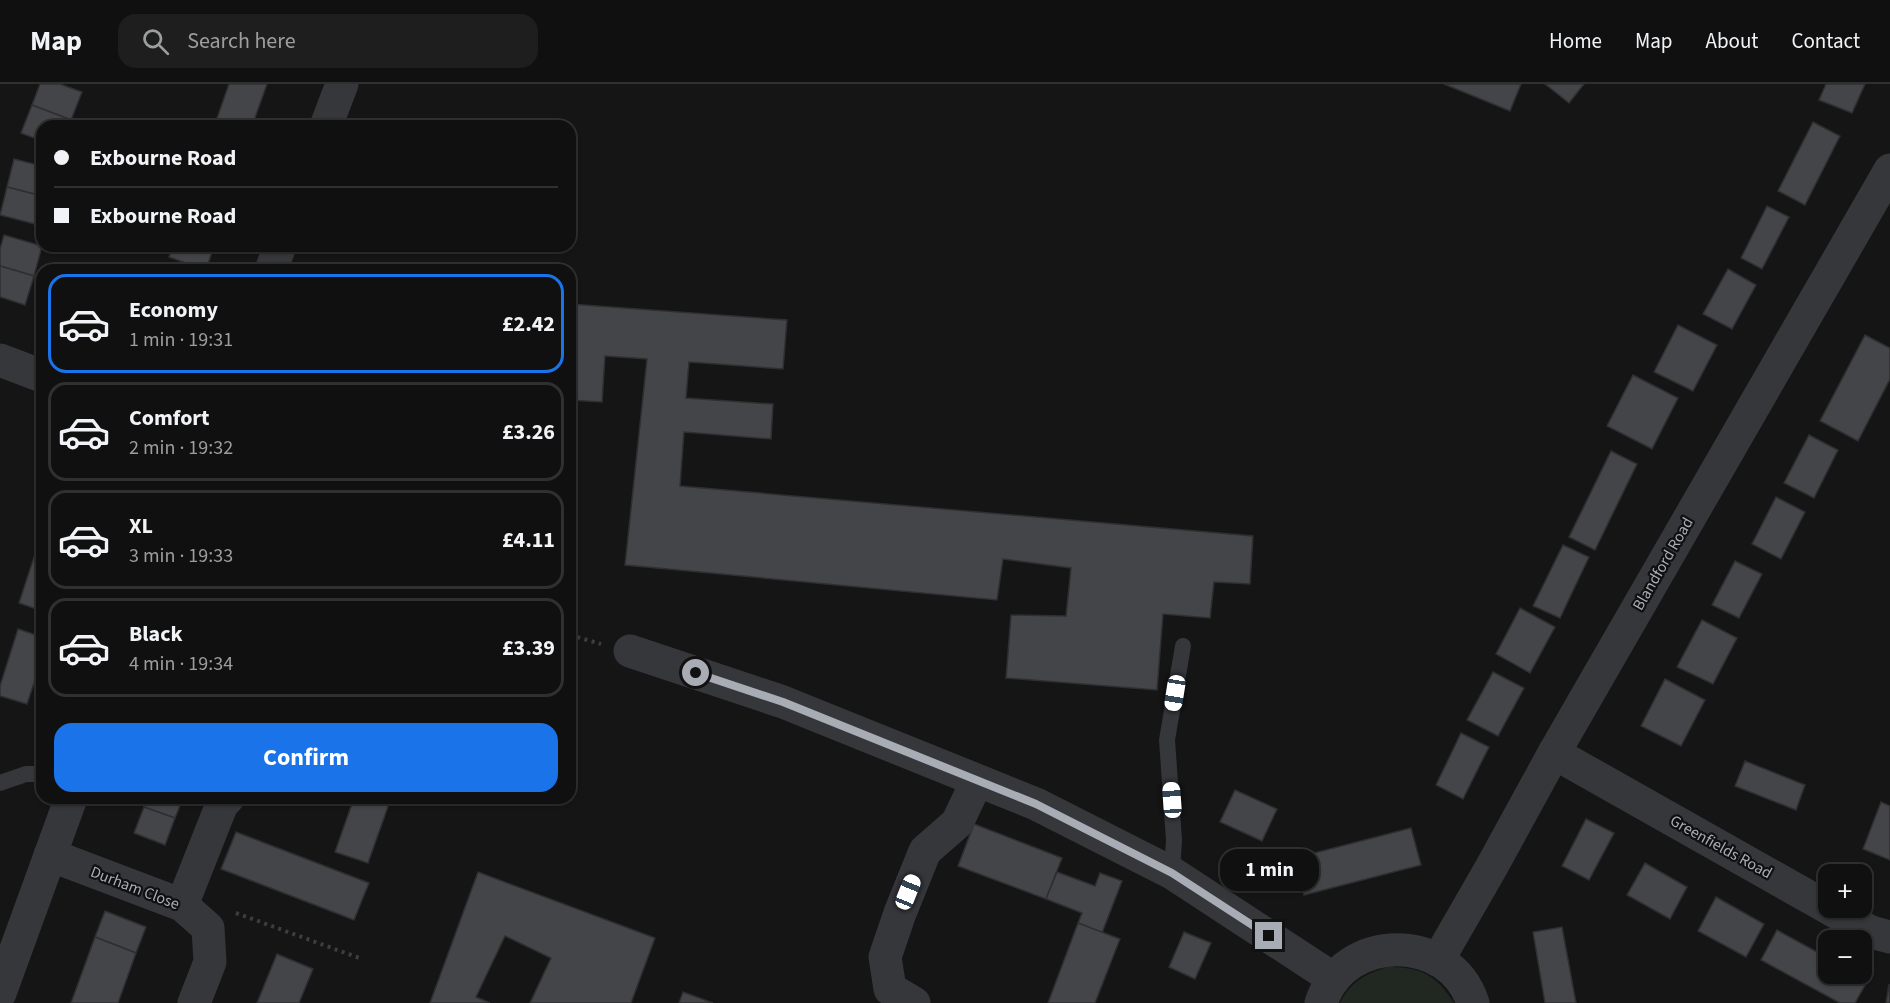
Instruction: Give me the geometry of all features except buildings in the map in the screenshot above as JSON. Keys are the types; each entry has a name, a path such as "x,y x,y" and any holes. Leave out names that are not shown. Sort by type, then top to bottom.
{"street":[{"path":"328,120 342,84"},
{"name":"Blandford Road","path":"1438,960 1554,753 1890,170"},
{"path":"0,360 36,374"},
{"path":"630,651 783,702 1036,804 1172,873 1328,991 1351,963 1371,953 1394,949 1417,951 1438,960 1459,977 1473,1003"},
{"name":"Greenfields Road","path":"1554,753 1871,932 1890,937"},
{"path":"914,1003 890,989 885,957 925,851 957,823 977,781"},
{"path":"0,993 69,804"},
{"path":"182,905 222,804"},
{"name":"Durham Close","path":"50,855 182,905 208,928 210,962 194,1003"}],"lane":[{"path":"1172,873 1174,840 1167,740 1183,646"},
{"path":"0,783 26,774 36,774"}],"path":[{"path":"235,913 362,959"}],"shaded area":[{"path":"1388,967 1400,967 1427,974 1441,986 1454,1003 1340,1003 1349,989 1360,979"}],"route":[{"path":"696,673 783,702 1036,804 1172,873 1269,936"}]}
